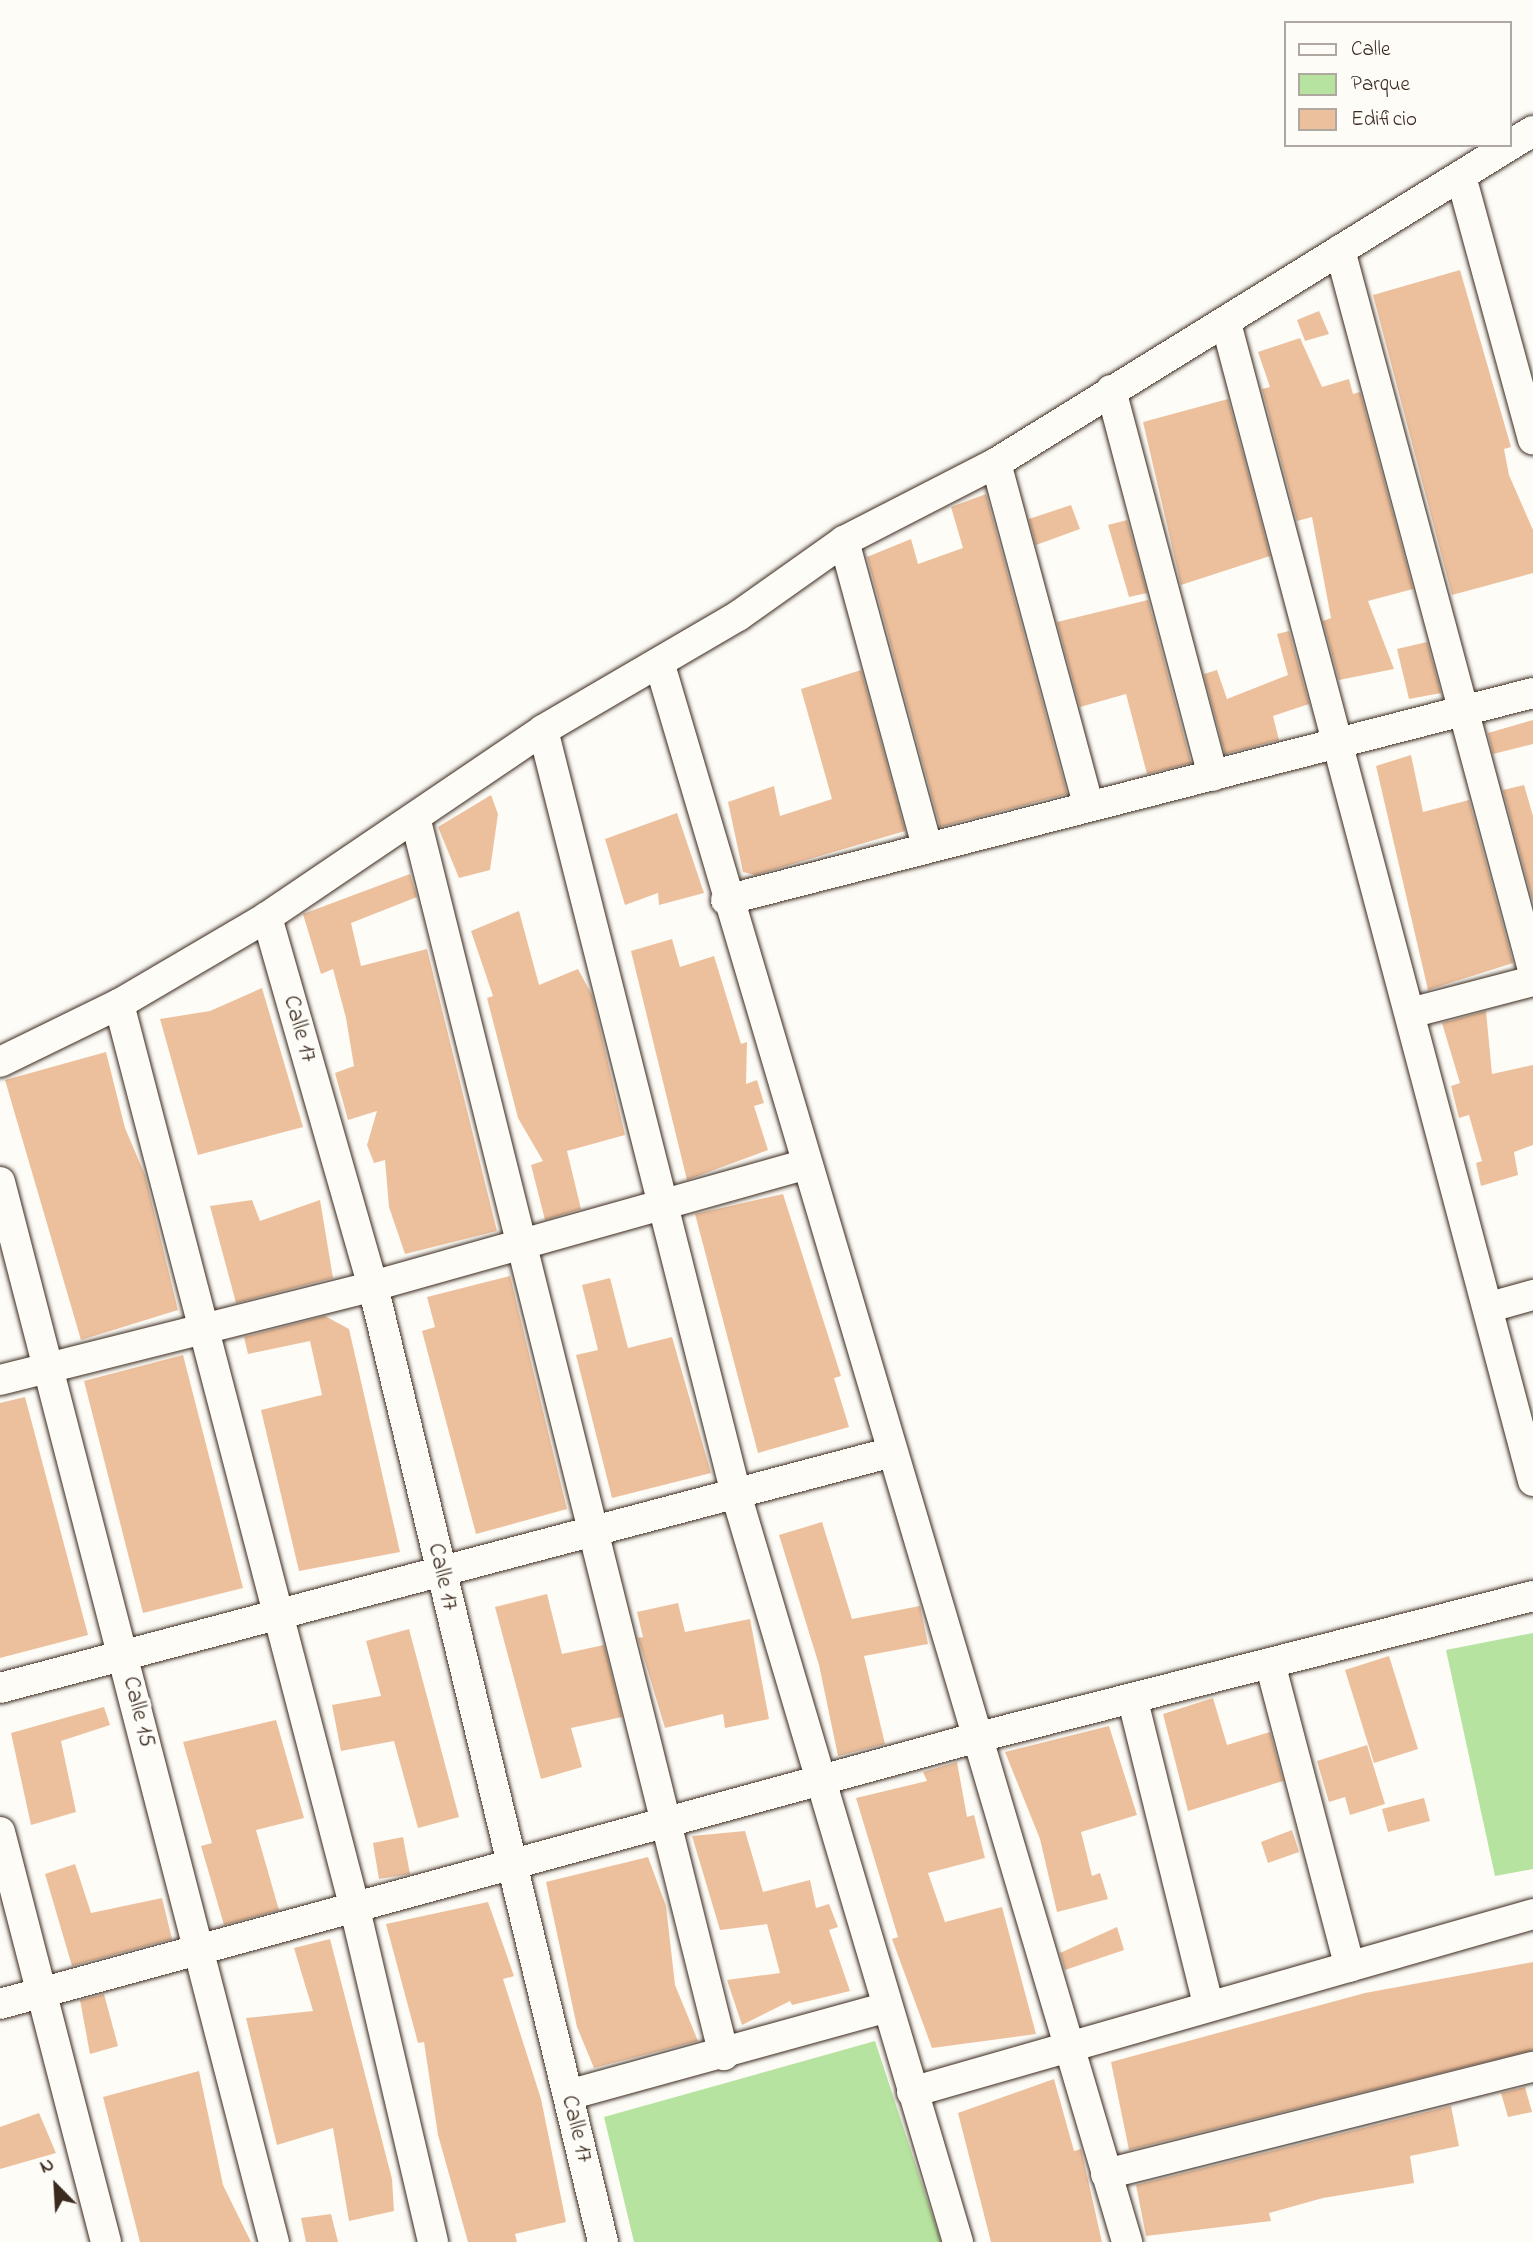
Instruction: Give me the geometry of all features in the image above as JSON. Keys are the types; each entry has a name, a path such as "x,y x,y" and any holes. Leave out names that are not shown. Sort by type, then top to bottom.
{"street":[{"path":"1512,145 1533,131"},
{"path":"0,1062 119,1004 267,916 416,821 543,730 660,666 844,541 996,463 1340,250 1462,180 1510,147"},
{"path":"1462,180 1533,439"},
{"path":"1340,250 1466,711 1533,970"},
{"path":"1226,323 1342,741 1410,1013 1490,1307 1533,1481"},
{"path":"1111,390 1213,776"},
{"path":"996,463 1088,805"},
{"path":"844,541 927,846"},
{"path":"660,666 889,1453 1126,2242"},
{"path":"726,900 927,846 1213,776 1533,693"},
{"path":"543,730 736,1494 884,2008 958,2242"},
{"path":"416,821 521,1246 596,1531 724,2055"},
{"name":"Calle 17","path":"267,916 373,1286 603,2242"},
{"path":"1410,1013 1533,981"},
{"path":"119,1004 276,1618 355,1909 433,2242"},
{"path":"0,1380 46,1366 373,1286 663,1207 804,1165"},
{"name":"Calle 15","path":"0,1182 274,2242"},
{"path":"1490,1307 1533,1295"},
{"path":"0,1688 276,1618 889,1453"},
{"path":"0,2004 511,1865 819,1785 975,1738 1133,1702 1270,1663 1533,1596"},
{"path":"1270,1663 1350,1968"},
{"path":"1133,1702 1208,2004"},
{"path":"0,1832 106,2242"},
{"path":"912,2092 1208,2004 1350,1968 1533,1914"},
{"path":"568,2095 724,2055 884,2008"},
{"path":"1106,2174 1533,2067"}],"green space":[{"path":"1533,1633 1533,1869 1495,1876 1446,1650"},
{"path":"875,2041 941,2242 634,2242 604,2117"}],"building":[{"path":"1460,270 1511,447 1504,449 1509,475 1533,530 1533,573 1452,595 1373,295"},
{"path":"1319,311 1329,334 1305,341 1297,320"},
{"path":"1300,338 1322,387 1349,379 1353,394 1360,392 1413,589 1368,601 1394,669 1339,680 1323,621 1331,618 1312,517 1297,521 1262,389 1270,387 1258,352"},
{"path":"1228,399 1270,556 1181,585 1143,422"},
{"path":"986,494 1067,794 940,827 867,557 911,539 918,564 963,548 951,507"},
{"path":"1071,505 1080,529 1036,545 1029,519"},
{"path":"1127,520 1147,593 1129,597 1108,525"},
{"path":"1148,600 1191,763 1147,774 1126,694 1080,707 1057,622"},
{"path":"1289,631 1309,704 1273,716 1279,740 1225,754 1204,674 1217,670 1227,699 1288,675 1277,634"},
{"path":"1427,642 1441,693 1409,699 1397,649"},
{"path":"861,670 905,831 755,875 743,872 728,802 774,786 780,816 832,799 801,689"},
{"path":"1533,720 1533,744 1493,754 1488,733"},
{"path":"1411,755 1423,812 1469,800 1513,963 1428,990 1376,766"},
{"path":"1524,785 1533,816 1533,902 1503,790"},
{"path":"491,795 498,814 490,870 459,878 438,827"},
{"path":"677,813 704,893 659,905 658,893 625,905 605,839"},
{"path":"410,874 417,897 351,923 361,966 427,949 497,1231 405,1254 389,1207 385,1160 374,1163 367,1145 377,1111 348,1120 335,1073 354,1066 346,1018 333,969 321,974 303,914"},
{"path":"519,911 539,985 578,969 592,995 625,1135 567,1151 581,1209 545,1220 531,1165 543,1161 518,1118 487,998 493,996 471,931"},
{"path":"672,939 680,967 714,956 741,1044 747,1042 746,1084 757,1080 764,1103 754,1106 768,1150 687,1180 631,951"},
{"path":"262,988 303,1127 198,1155 160,1019 210,1011"},
{"path":"1486,1011 1492,1074 1533,1065 1533,1145 1514,1152 1518,1175 1481,1186 1476,1163 1482,1161 1469,1115 1459,1118 1451,1086 1460,1083 1442,1023"},
{"path":"106,1052 125,1128 145,1175 178,1310 81,1340 5,1080"},
{"path":"783,1194 841,1376 834,1378 849,1427 758,1453 695,1214"},
{"path":"252,1200 260,1221 320,1200 333,1278 236,1303 210,1206"},
{"path":"510,1276 567,1509 476,1534 422,1331 435,1327 427,1297"},
{"path":"610,1278 628,1348 672,1337 711,1473 612,1498 576,1355 598,1350 582,1285"},
{"path":"325,1316 349,1329 400,1552 299,1571 261,1410 322,1395 310,1341 248,1354 244,1337"},
{"path":"183,1355 243,1588 143,1613 84,1381"},
{"path":"25,1397 88,1635 0,1658 0,1403"},
{"path":"822,1522 852,1619 920,1606 928,1644 864,1656 885,1744 838,1756 819,1665 779,1535"},
{"path":"547,1594 562,1654 604,1645 622,1717 571,1728 582,1767 541,1779 495,1607"},
{"path":"678,1603 685,1632 750,1619 769,1719 725,1728 723,1714 665,1728 638,1638 643,1637 637,1612"},
{"path":"409,1629 459,1817 418,1828 394,1741 341,1751 332,1705 381,1696 366,1641"},
{"path":"1389,1656 1418,1749 1374,1763 1345,1670"},
{"path":"1213,1698 1227,1745 1270,1732 1283,1781 1188,1811 1163,1714"},
{"path":"104,1707 110,1725 61,1741 76,1812 31,1825 11,1733"},
{"path":"276,1720 304,1818 256,1830 279,1910 224,1925 201,1846 212,1843 183,1742"},
{"path":"1109,1726 1137,1815 1081,1832 1092,1876 1100,1873 1108,1899 1057,1912 1040,1839 1005,1752"},
{"path":"1367,1745 1385,1804 1350,1815 1345,1797 1329,1802 1317,1761"},
{"path":"957,1762 967,1817 974,1815 985,1858 928,1873 945,1922 1002,1907 1036,2034 932,2048 892,1939 898,1937 856,1798 927,1781 923,1772"},
{"path":"1424,1798 1430,1821 1388,1832 1382,1809"},
{"path":"1292,1830 1299,1852 1268,1863 1261,1842"},
{"path":"745,1831 763,1892 810,1880 816,1908 829,1904 838,1927 829,1930 850,1991 792,2005 790,2001 742,2025 727,1980 780,1973 767,1924 720,1930 692,1836"},
{"path":"403,1837 410,1874 379,1879 373,1843"},
{"path":"648,1857 666,1906 675,1985 698,2041 594,2068 577,2027 546,1882"},
{"path":"75,1864 91,1913 162,1898 172,1939 72,1966 45,1874"},
{"path":"488,1902 514,1976 503,1979 541,2099 566,2222 515,2234 517,2242 468,2242 438,2135 424,2042 418,2043 386,1924"},
{"path":"1117,1927 1124,1950 1065,1970 1060,1953"},
{"path":"330,1939 392,2179 394,2211 349,2221 333,2128 277,2145 246,2018 313,2011 294,1948"},
{"path":"1533,1962 1533,2050 1129,2150 1111,2062 1365,1993"},
{"path":"104,1994 118,2046 90,2054 80,2000"},
{"path":"199,2071 223,2185 251,2242 140,2242 103,2097"},
{"path":"1054,2079 1074,2151 1081,2149 1102,2242 991,2242 958,2113"},
{"path":"1525,2087 1532,2112 1508,2117 1501,2093"},
{"path":"1451,2106 1459,2146 1410,2156 1414,2183 1323,2198 1269,2213 1271,2221 1146,2236 1136,2185"},
{"path":"39,2113 56,2153 0,2169 0,2127"},
{"path":"331,2214 338,2242 306,2242 301,2218"}]}
